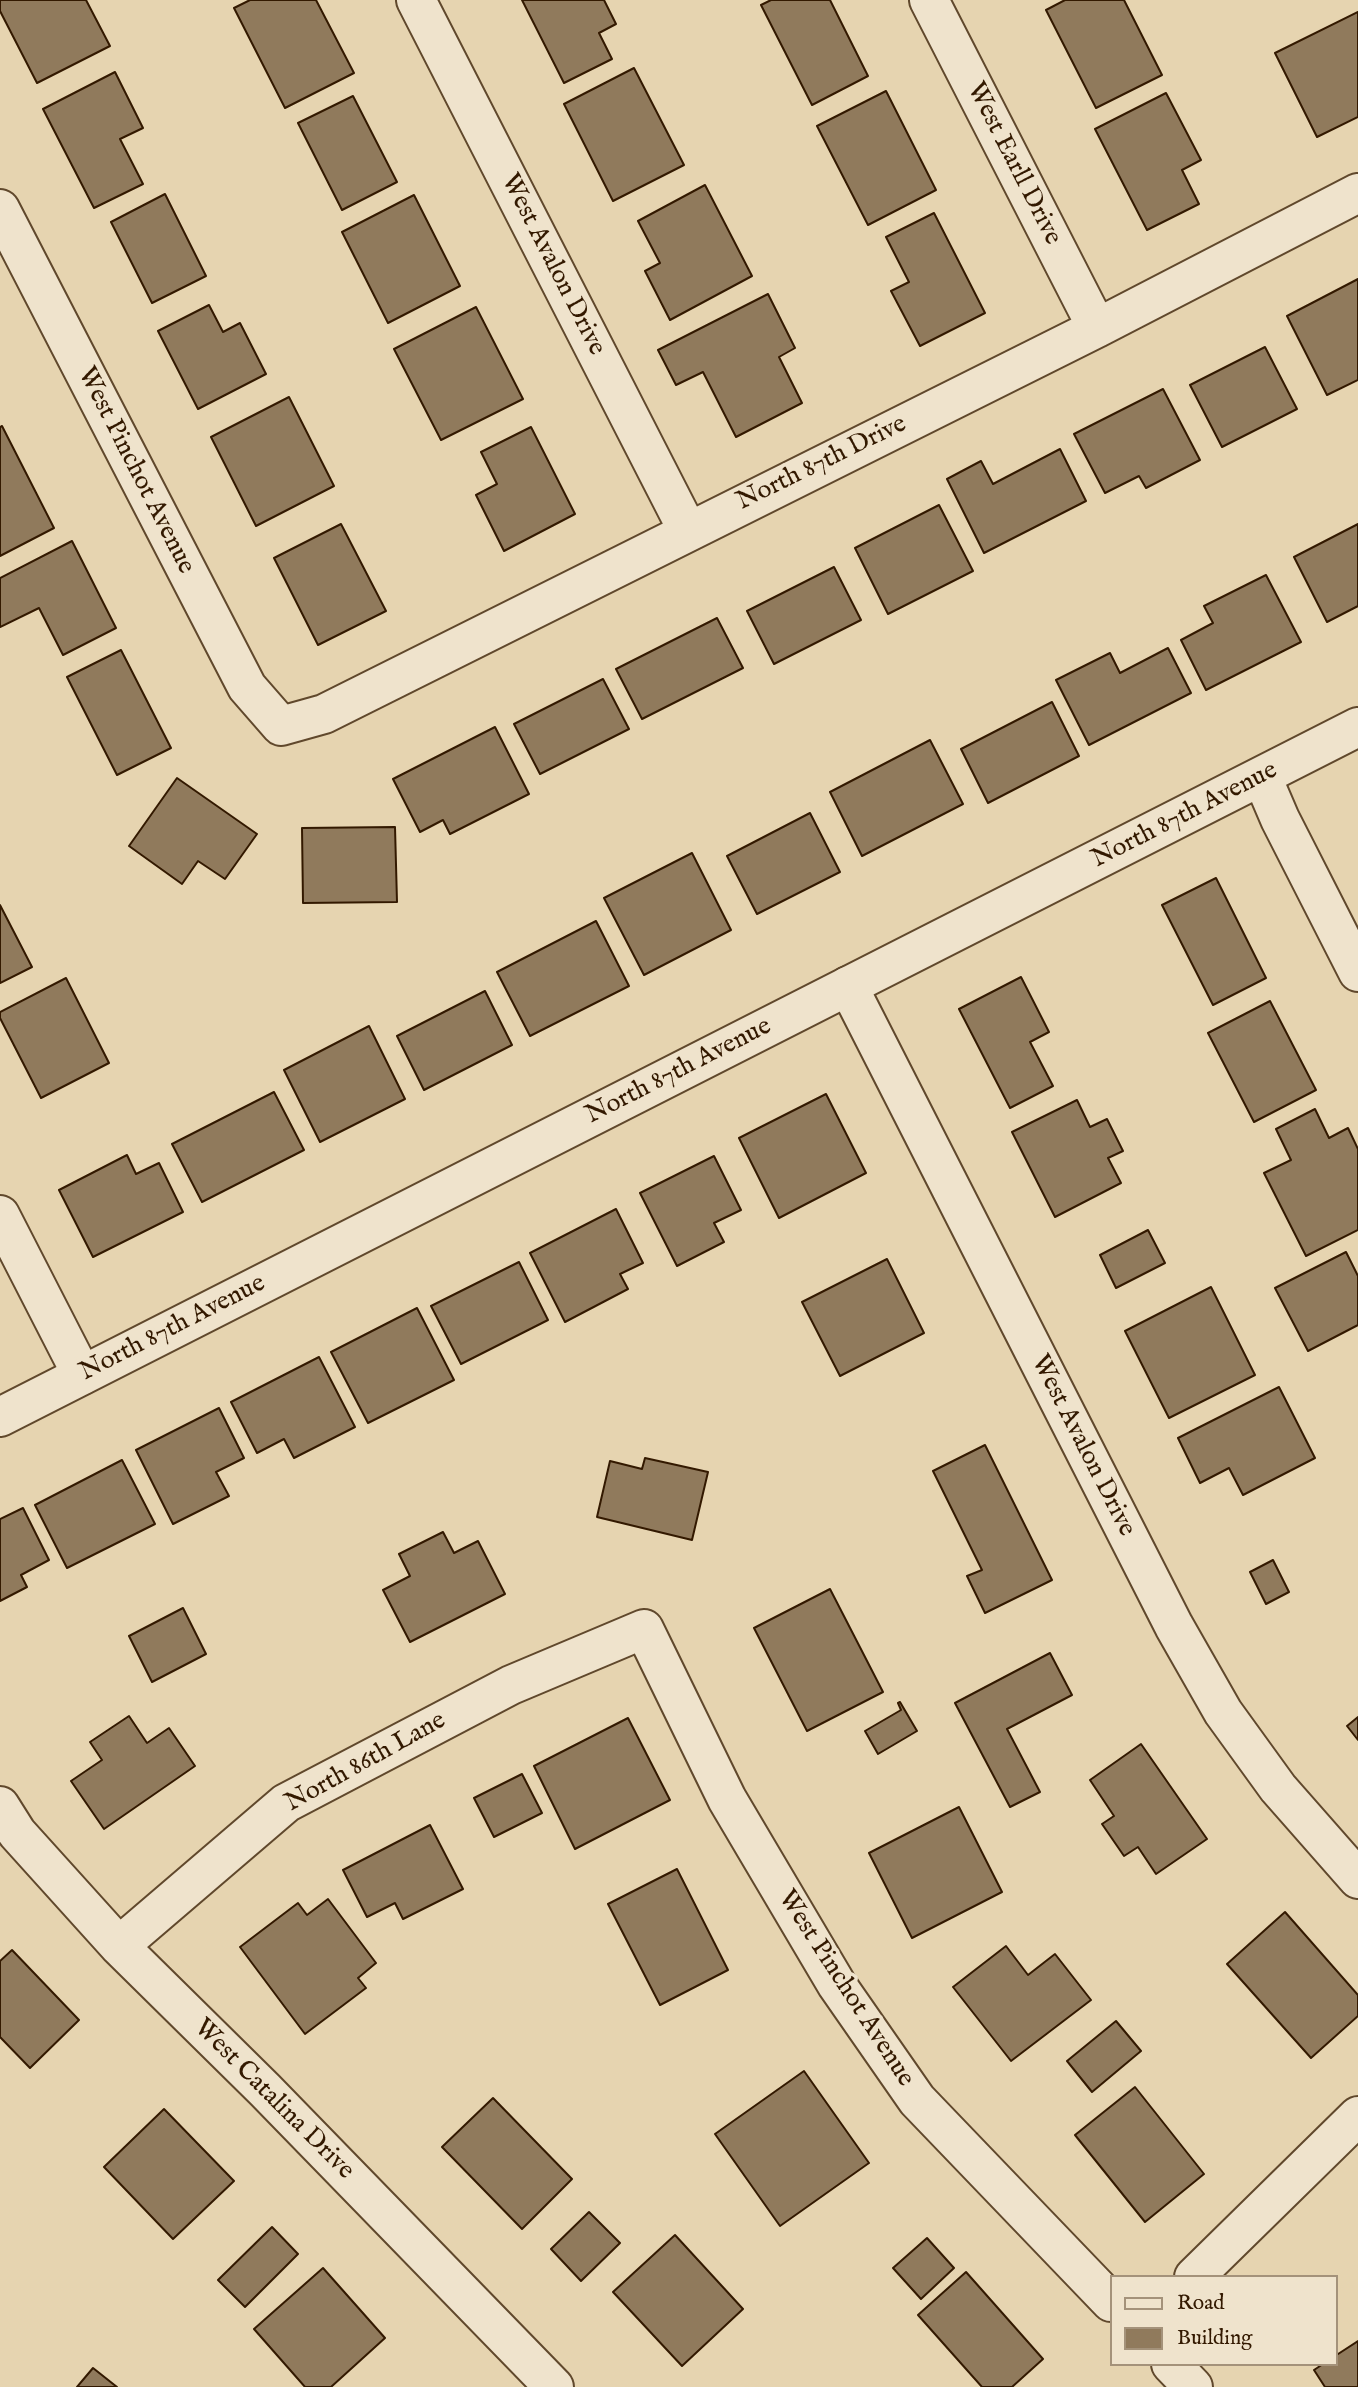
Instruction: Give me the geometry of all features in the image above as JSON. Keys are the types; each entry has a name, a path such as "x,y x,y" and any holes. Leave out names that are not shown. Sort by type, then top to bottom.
{"street":[{"name":"West Avalon Drive","path":"416,0 688,531"},
{"name":"West Earll Drive","path":"929,0 1097,328"},
{"name":"North 87th Drive","path":"281,726 324,713 1097,328 1358,193"},
{"name":"West Pinchot Avenue","path":"0,209 247,687 281,726"},
{"name":"North 87th Avenue","path":"0,1417 1358,727"},
{"path":"1262,776 1280,819 1358,972"},
{"name":"West Avalon Drive","path":"848,986 1168,1614 1217,1701 1278,1787 1358,1879"},
{"path":"0,1215 82,1375"},
{"name":"West Pinchot Avenue","path":"644,1629 727,1799 836,1985 917,2100 1110,2301"},
{"name":"North 86th Lane","path":"119,1946 286,1803 511,1685 644,1629"},
{"name":"West Catalina Drive","path":"0,1806 17,1833 119,1946 265,2090 554,2387"},
{"path":"1196,2275 1358,2116"},
{"path":"1173,2366 1193,2387"}],"building":[{"path":"0,0 86,0 110,46 37,83 0,11"},
{"path":"250,0 316,0 354,73 285,108 234,8"},
{"path":"522,0 604,0 616,24 599,33 612,59 564,83"},
{"path":"771,0 830,0 868,76 812,105 761,5"},
{"path":"1065,0 1124,0 1162,75 1096,108 1046,10"},
{"path":"1358,12 1358,117 1317,137 1275,53"},
{"path":"634,68 684,165 613,201 564,104"},
{"path":"115,72 143,128 120,139 143,184 94,208 43,109"},
{"path":"886,91 936,190 868,225 817,126"},
{"path":"1166,93 1201,160 1182,170 1199,204 1147,230 1095,129"},
{"path":"353,96 397,182 342,210 298,123"},
{"path":"705,185 752,276 670,320 645,271 660,263 638,221"},
{"path":"165,194 206,276 152,303 111,222"},
{"path":"414,195 460,286 388,323 342,232"},
{"path":"934,213 985,313 920,346 891,291 909,282 886,237"},
{"path":"1358,279 1358,380 1327,395 1287,316"},
{"path":"768,294 795,348 779,357 802,403 736,437 703,372 676,385 658,350"},
{"path":"209,305 223,332 240,323 266,374 198,409 158,331"},
{"path":"476,307 523,399 441,440 394,349"},
{"path":"1265,347 1297,409 1222,447 1190,385"},
{"path":"1163,389 1200,460 1146,488 1139,476 1105,493 1074,434"},
{"path":"289,397 334,486 256,526 211,437"},
{"path":"2,426 54,528 0,556 0,427"},
{"path":"531,427 575,514 504,551 476,495 497,484 481,452"},
{"path":"1060,449 1086,501 984,553 947,479 981,461 993,484"},
{"path":"939,505 973,571 888,614 855,548"},
{"path":"341,524 386,611 318,645 274,558"},
{"path":"1358,524 1358,606 1327,622 1294,557"},
{"path":"72,541 116,628 63,655 39,608 0,627 0,578"},
{"path":"834,567 861,620 774,664 747,611"},
{"path":"1266,575 1301,642 1206,690 1181,640 1213,623 1204,606"},
{"path":"717,618 743,668 642,719 616,669"},
{"path":"1168,648 1191,693 1089,745 1056,680 1110,653 1120,673"},
{"path":"121,650 171,748 117,775 67,677"},
{"path":"603,679 629,729 540,774 514,724"},
{"path":"1052,702 1079,756 988,803 961,749"},
{"path":"495,727 529,794 450,834 443,820 420,832 393,779"},
{"path":"930,740 963,804 862,856 830,792"},
{"path":"177,778 257,834 225,879 198,861 182,884 129,846"},
{"path":"810,813 840,872 757,914 727,856"},
{"path":"395,827 397,902 303,903 302,828"},
{"path":"692,853 731,930 644,975 604,898"},
{"path":"1216,878 1266,978 1213,1005 1162,905"},
{"path":"0,905 32,967 0,983"},
{"path":"596,921 629,986 530,1036 497,972"},
{"path":"1021,977 1049,1032 1030,1042 1053,1086 1010,1108 959,1009"},
{"path":"66,978 109,1063 41,1098 0,1018 0,1012"},
{"path":"485,991 512,1045 424,1090 397,1036"},
{"path":"1270,1001 1316,1090 1254,1122 1208,1033"},
{"path":"369,1026 405,1099 320,1142 284,1070"},
{"path":"274,1092 304,1150 202,1202 172,1144"},
{"path":"826,1094 866,1173 779,1218 739,1138"},
{"path":"1077,1100 1090,1127 1107,1119 1123,1151 1108,1158 1121,1183 1055,1217 1012,1132"},
{"path":"1315,1109 1329,1138 1348,1128 1358,1149 1358,1230 1306,1256 1264,1173 1291,1160 1276,1129"},
{"path":"127,1155 136,1174 159,1163 183,1212 93,1257 59,1190"},
{"path":"714,1156 741,1210 714,1223 724,1242 677,1266 640,1193"},
{"path":"616,1209 643,1263 620,1274 628,1289 565,1322 530,1253"},
{"path":"1148,1230 1165,1263 1116,1288 1100,1255"},
{"path":"1346,1252 1358,1276 1358,1325 1308,1351 1275,1288"},
{"path":"887,1259 924,1333 840,1376 802,1302"},
{"path":"519,1262 548,1320 461,1364 431,1306"},
{"path":"1211,1287 1255,1375 1169,1418 1125,1331"},
{"path":"417,1308 454,1380 368,1423 331,1352"},
{"path":"319,1357 355,1427 294,1458 284,1439 257,1453 231,1402"},
{"path":"1279,1387 1315,1458 1243,1495 1229,1468 1200,1483 1178,1438"},
{"path":"219,1408 244,1458 216,1472 229,1496 173,1524 136,1450"},
{"path":"985,1445 1052,1580 985,1613 967,1576 982,1570 933,1471"},
{"path":"645,1458 708,1472 692,1540 597,1517 610,1461 642,1469"},
{"path":"122,1460 155,1524 67,1568 35,1505"},
{"path":"23,1508 49,1560 21,1575 27,1587 0,1601 0,1519"},
{"path":"443,1532 454,1553 478,1541 505,1594 410,1642 383,1590 410,1576 399,1554"},
{"path":"1273,1560 1289,1592 1266,1604 1250,1572"},
{"path":"830,1589 883,1692 807,1731 754,1628"},
{"path":"183,1608 206,1654 152,1682 129,1636"},
{"path":"1050,1653 1072,1695 1007,1729 1040,1792 1010,1807 955,1703"},
{"path":"900,1702 917,1731 878,1754 865,1731 901,1710 898,1703"},
{"path":"129,1716 147,1743 169,1728 195,1766 104,1829 71,1781 102,1760 90,1742"},
{"path":"1358,1717 1358,1740 1347,1726"},
{"path":"628,1718 670,1800 575,1849 534,1766"},
{"path":"1141,1744 1207,1839 1156,1874 1138,1847 1124,1856 1102,1824 1114,1816 1090,1780"},
{"path":"522,1774 542,1813 494,1837 474,1798"},
{"path":"959,1807 1002,1892 912,1938 869,1853"},
{"path":"430,1825 463,1889 403,1919 395,1903 367,1917 343,1870"},
{"path":"677,1869 728,1970 660,2005 608,1904"},
{"path":"328,1899 376,1963 358,1978 366,1988 305,2034 240,1947 298,1903 307,1915"},
{"path":"1285,1912 1358,1995 1358,2016 1311,2058 1227,1964"},
{"path":"1006,1946 1028,1975 1055,1954 1091,2000 1011,2061 953,1987"},
{"path":"12,1950 79,2020 30,2068 0,2037 0,1961"},
{"path":"1116,2021 1141,2051 1092,2092 1067,2061"},
{"path":"804,2071 869,2163 780,2226 715,2134"},
{"path":"1135,2087 1204,2174 1145,2222 1075,2135"},
{"path":"493,2098 572,2179 522,2229 442,2147"},
{"path":"164,2109 234,2181 173,2239 104,2167"},
{"path":"589,2212 620,2243 581,2281 551,2249"},
{"path":"272,2227 298,2254 245,2307 218,2280"},
{"path":"675,2235 743,2309 682,2366 613,2292"},
{"path":"927,2238 954,2268 921,2299 893,2268"},
{"path":"323,2268 385,2338 331,2387 305,2387 254,2329"},
{"path":"966,2272 1043,2359 1012,2387 982,2387 918,2315"},
{"path":"1358,2341 1358,2387 1325,2387 1314,2370 1320,2366 1337,2366 1337,2355"},
{"path":"93,2368 117,2387 77,2387"}]}
